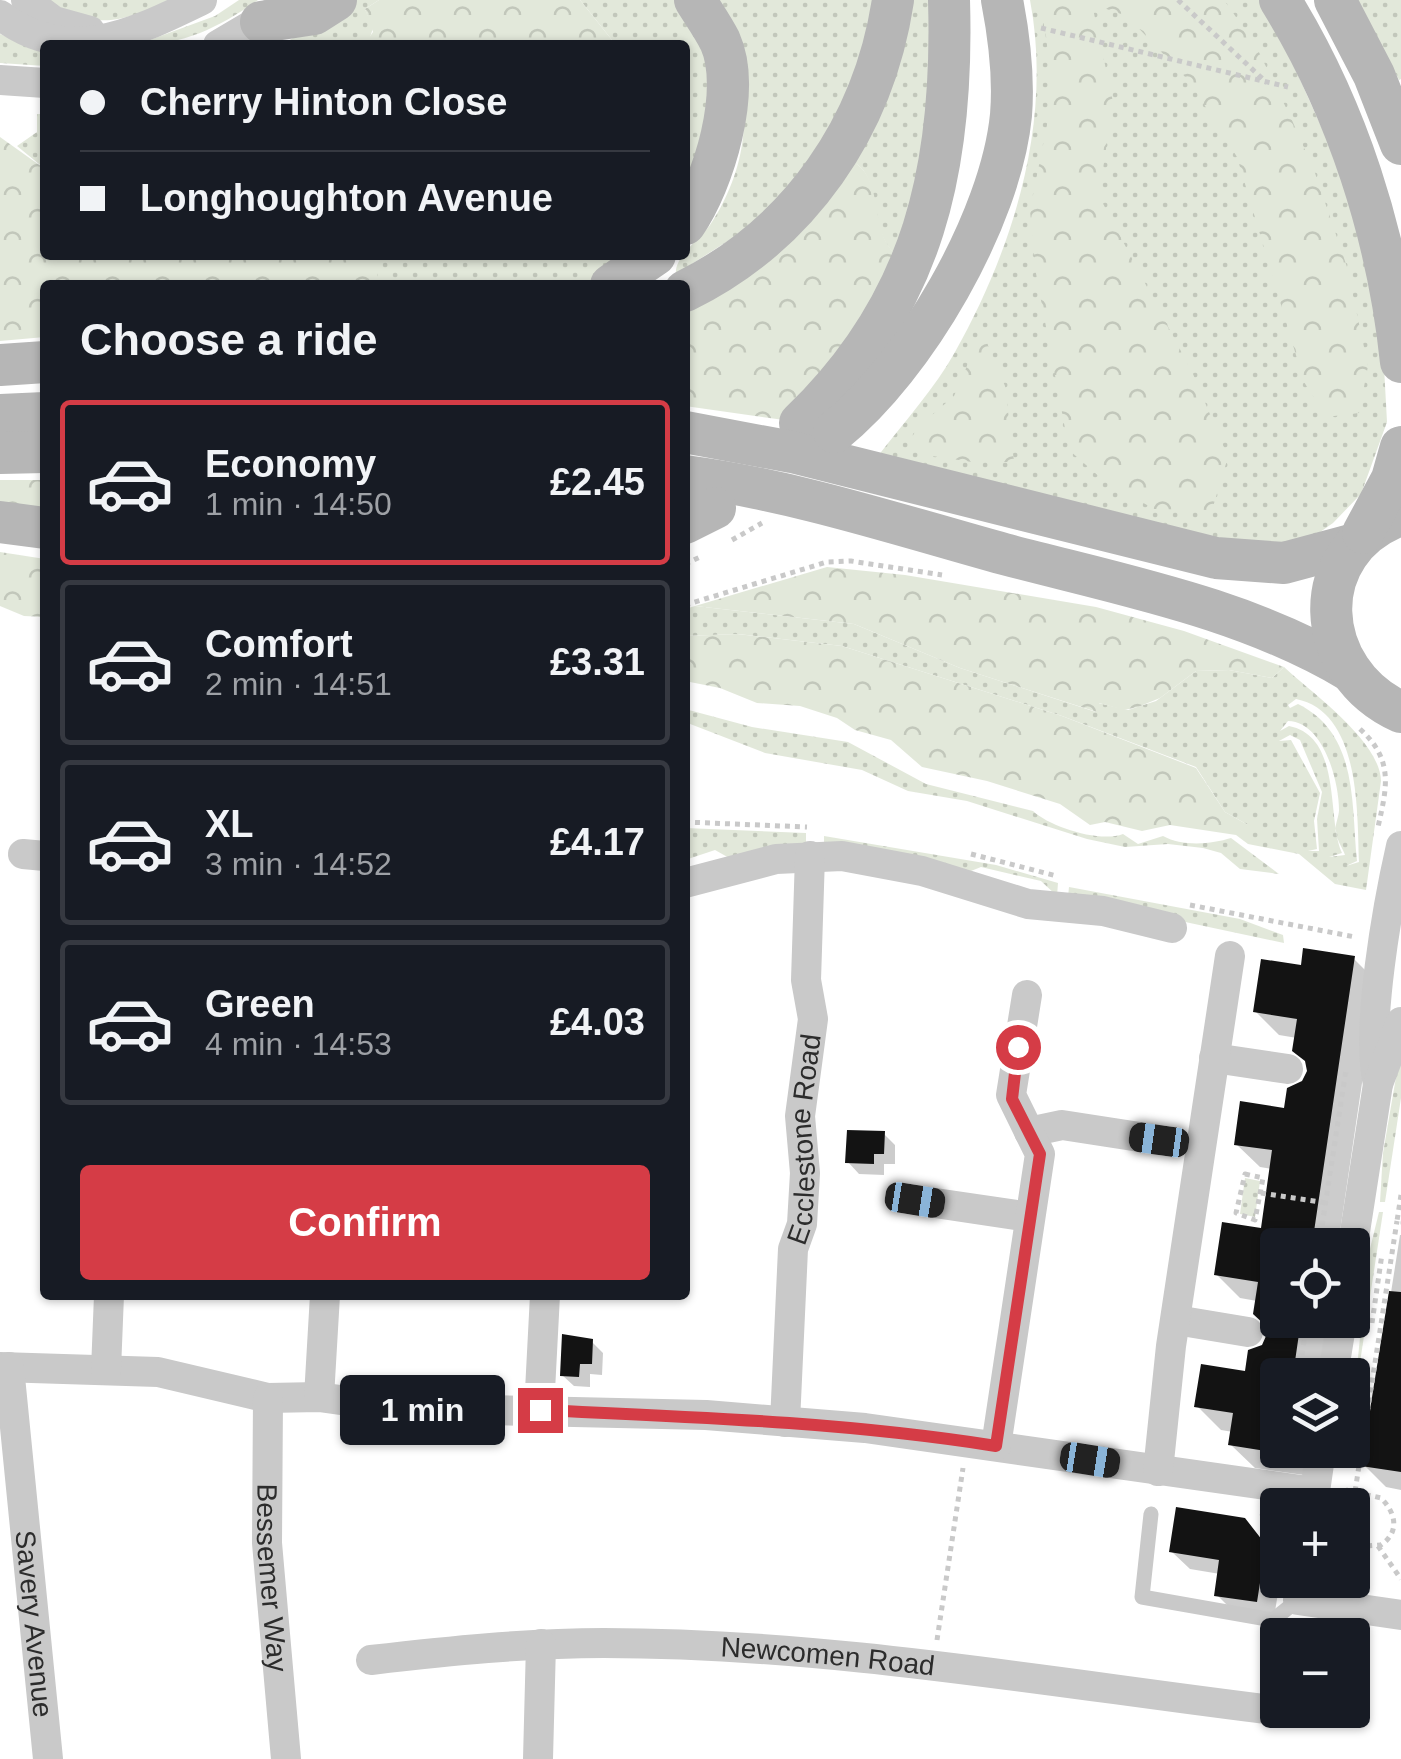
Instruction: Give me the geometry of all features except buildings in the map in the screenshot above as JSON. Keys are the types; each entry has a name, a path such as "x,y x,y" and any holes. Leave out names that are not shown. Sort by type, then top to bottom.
{"main road":[{"path":"276,11 314,14 336,0"},
{"path":"690,214 715,162 726,108 721,43 695,0"},
{"path":"690,288 741,257 810,193 848,136 880,62 894,0"},
{"path":"829,440 840,379 894,301 926,224 943,160 950,93 949,0"},
{"path":"1280,0 1323,81 1356,164 1384,262 1401,362"},
{"path":"1334,0 1374,75 1401,144"},
{"path":"829,440 861,411 907,351 944,295 988,200 1011,116 1018,14"},
{"path":"618,280 648,260"},
{"path":"0,365 40,362"},
{"path":"0,415 40,414"},
{"path":"690,433 742,442 829,440 1229,560 1290,563 1357,539 1401,515"},
{"path":"1386,719 1350,671 1335,636 1331,604 1340,565 1392,478 1401,447"},
{"path":"0,453 40,452"},
{"path":"695,502 807,500 1246,622 1300,643 1350,671"},
{"path":"0,522 40,527"}],"street":[{"path":"26,0 54,21 89,30 100,40 202,0"},
{"path":"227,40 276,11"},
{"path":"0,15 42,40"},
{"path":"1378,1084 1373,1064 1389,841"},
{"path":"690,882 776,859 810,856 895,865 1010,900 1103,911 1172,928"},
{"name":"Ecclestone Road","path":"784,1422 793,1249 802,1224 805,1174 799,1148 802,1090 810,1061 813,1019 806,980 810,856"},
{"path":"1158,1471 1176,1320 1230,956"},
{"path":"982,1444 1040,1154 1011,1092 1027,995"},
{"path":"1356,1228 1378,1084 1401,1022"},
{"path":"1214,1058 1288,1069"},
{"path":"1029,1132 1062,1125 1159,1140"},
{"path":"915,1200 1030,1217"},
{"path":"106,1370 110,1300"},
{"path":"318,1398 325,1300"},
{"path":"540,1410 545,1300"},
{"path":"1176,1320 1248,1332"},
{"path":"4,1367 158,1372 268,1398 318,1398 397,1408 540,1410 784,1422 982,1444 1260,1489"},
{"name":"Savery Avenue","path":"4,1367 48,1759"},
{"name":"Bessemer Way","path":"268,1398 266,1543 286,1759"},
{"path":"1332,1598 1401,1615"},
{"name":"Newcomen Road","path":"371,1660 542,1644 608,1643 824,1654 1260,1709"},
{"path":"538,1759 542,1644"}],"lane":[{"path":"1150,1514 1142,1597 1274,1620 1293,1598"}],"path":[{"path":"1018,14 1269,85 1178,0"},
{"path":"690,603 827,562 878,564 954,577"},
{"path":"1386,719 1378,746 1387,767 1389,841"},
{"path":"1323,1228 1348,1057"},
{"path":"1242,1176 1262,1177 1262,1193 1257,1220 1237,1217 1242,1176"},
{"path":"1366,1358 1393,1190"},
{"path":"1262,1193 1327,1204"},
{"path":"1357,1488 1401,1194"},
{"path":"933,1668 982,1444"},
{"path":"1370,1496 1384,1500 1398,1527 1388,1540 1370,1546"},
{"path":"1378,1546 1401,1582"}],"green space":[{"path":"36,0 178,0 120,18 94,20"},
{"path":"239,0 258,0 200,33 177,40 150,40 215,16"},
{"path":"352,0 379,0 365,9 373,28 369,40 290,40"},
{"path":"379,0 580,0 612,40 367,40 373,32 365,9"},
{"path":"580,0 687,0 717,73 690,194 690,40 612,40"},
{"path":"715,0 874,0 871,36 832,133 764,218 676,274 680,260 690,260 690,247 710,225 736,171 744,120 740,86"},
{"path":"911,0 935,0 936,91 901,258 883,237 870,182 855,163 891,84"},
{"path":"1030,0 1261,0 1275,24 1348,186 1382,330 1387,422 1361,494 1333,523 1303,544 1215,542 878,456 955,352 995,270 1011,226 1032,136 1036,91 1036,45"},
{"path":"1040,0 1224,0 1255,44 1291,118 1315,173 1347,267 1368,366 1359,413 1326,417 1304,382 1237,157 1190,82 1127,16 1092,4 1113,102 1099,196 1193,374 1228,457 1212,510 1154,509 1103,480 1069,450 1035,268 1030,210 1047,125 1050,64"},
{"path":"1358,0 1401,0 1401,79 1399,80"},
{"path":"0,34 40,50 40,66 0,63"},
{"path":"40,114 40,165 17,146 37,132"},
{"path":"0,137 40,165 40,260 377,260 377,280 40,280 40,337 0,341"},
{"path":"855,163 864,172 884,237 901,258 889,284 784,420 690,407 690,307"},
{"path":"377,260 642,260 608,280 377,280"},
{"path":"982,331 1005,386 1014,462 972,462 919,454 910,441 917,428 954,396"},
{"path":"0,480 40,480 40,511 0,507"},
{"path":"0,552 40,558 40,617 24,616 0,606"},
{"path":"827,567 905,575 1096,607 1184,631 1284,667 1272,678 1229,670 1196,671 1160,698 1124,710 1099,703 1097,712 960,668 854,624 695,606"},
{"path":"690,608 854,624 960,668 1096,712 1098,703 1128,710 1156,701 1196,671 1229,670 1272,678 1284,667 1358,734 1378,766 1381,781 1366,890 1335,884 1299,854 1248,844 1248,825 1225,812 1196,767 1062,716 842,646 738,634 690,636","holes":["1296,699 1317,708 1333,723 1344,743 1355,792 1359,862 1346,866 1357,861 1352,795 1342,752 1318,717 1298,704 1290,708 1288,705","1288,721 1311,731 1327,755 1338,798 1336,827 1330,780 1318,746 1306,733 1289,726 1280,731","1290,735 1300,740 1322,792 1317,819 1319,851 1308,851 1317,849 1314,821 1320,793 1291,740 1279,741"]},
{"path":"737,634 842,646 1062,716 1196,768 1225,812 1248,825 1248,844 1236,835 1170,825 1142,831 1105,822 1090,825 1060,804 987,781 922,767 891,740 855,730 837,718 800,706 757,703 720,688 690,682 690,636"},
{"path":"690,710 752,727 848,742 926,784 1033,811 1076,832 1123,834 1138,844 1163,836 1197,843 1231,838 1279,874 1240,869 1221,853 1203,848 1168,844 1125,847 1087,839 967,801 908,791 862,770 765,753 690,724"},
{"path":"690,828 806,833 806,844 731,859 715,850 690,858"},
{"path":"824,836 996,865 1058,883 1057,896 1041,881 981,867 966,873 824,843"},
{"path":"1069,887 1240,919 1283,935 1284,943 1068,897"},
{"path":"1401,1048 1401,1098 1385,1202 1380,1202 1383,1153"},
{"path":"1245,1178 1260,1181 1255,1217 1240,1214"},
{"path":"1379,1212 1383,1212 1370,1297 1370,1249"},
{"path":"1360,1338 1364,1338 1361,1358"}],"route":[{"path":"540,1410 694,1418 706,1415 849,1426 996,1446 1040,1154 1012,1099 1018,1047"}]}
